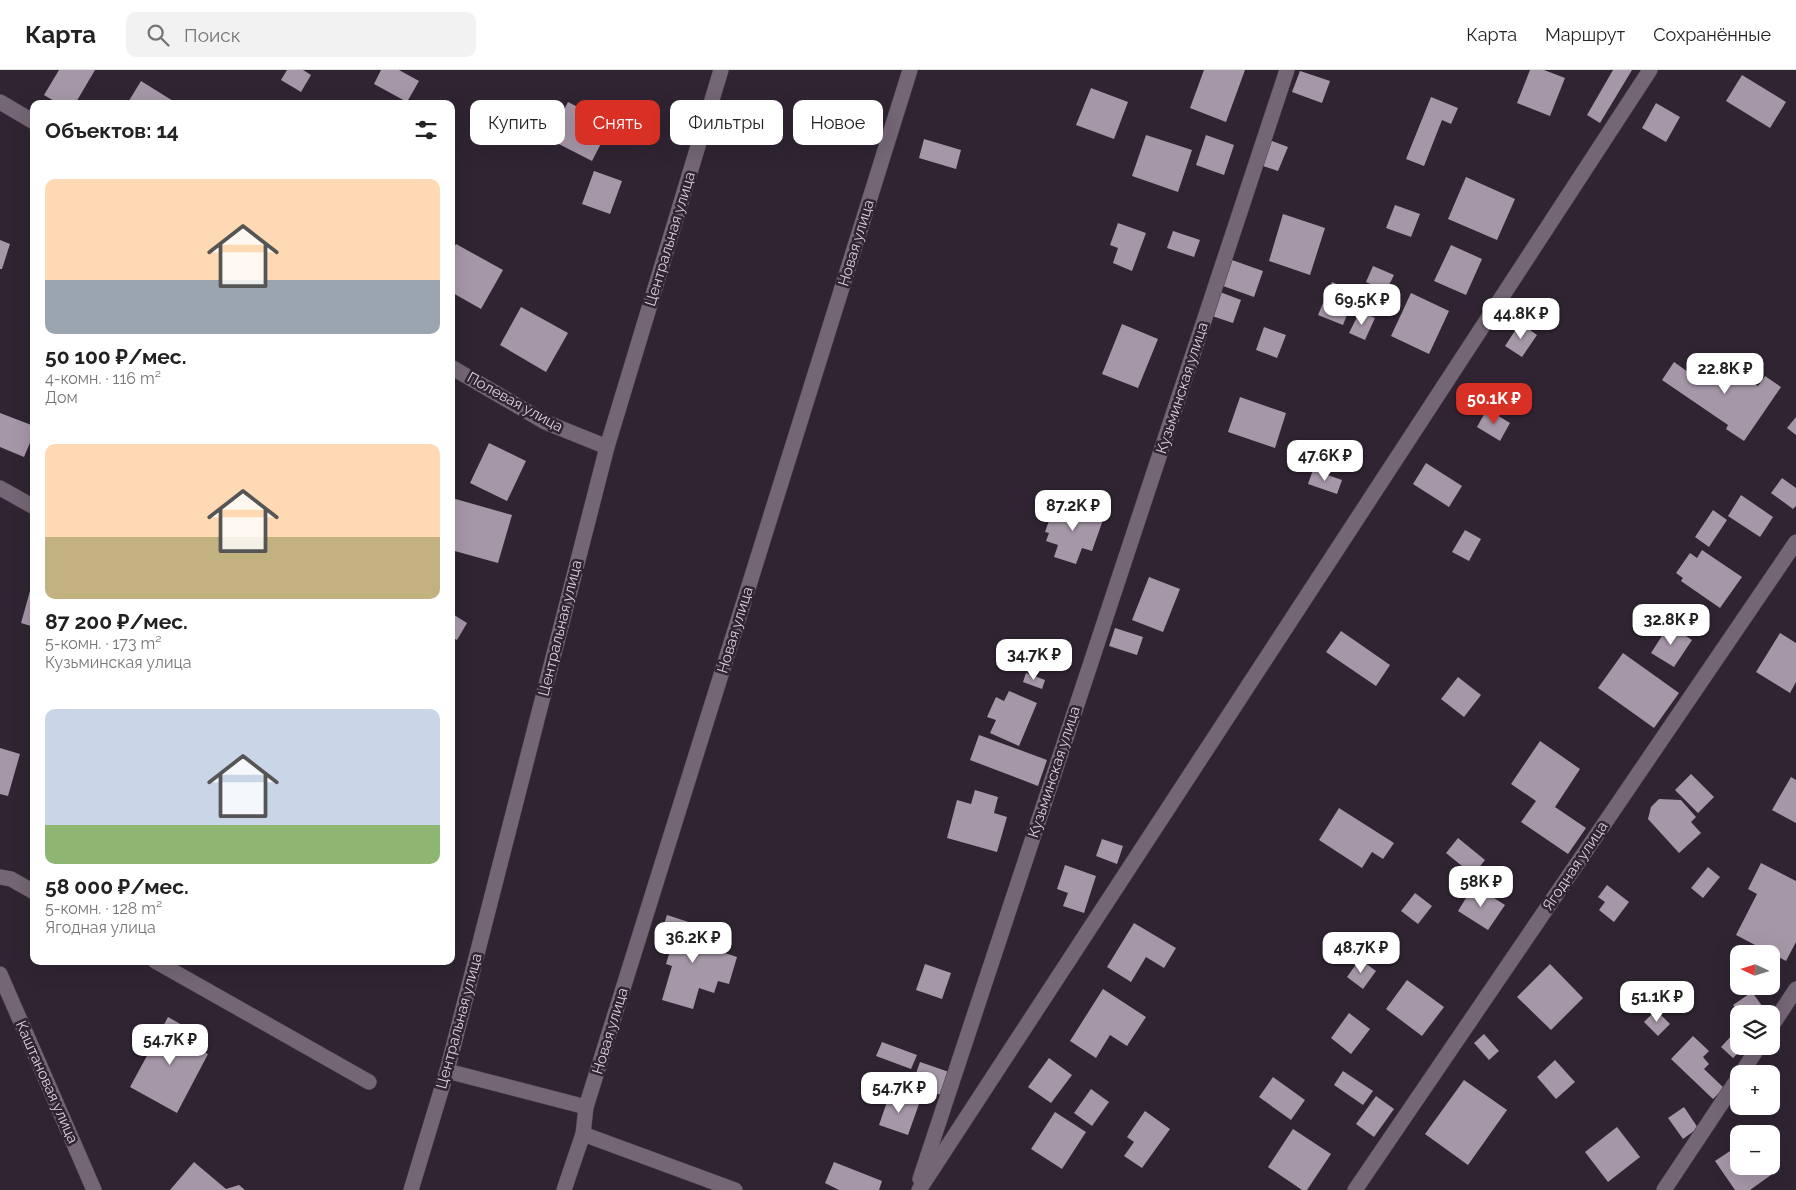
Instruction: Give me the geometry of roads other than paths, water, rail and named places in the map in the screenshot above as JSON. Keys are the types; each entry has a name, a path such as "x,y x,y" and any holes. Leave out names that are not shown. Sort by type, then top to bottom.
{"street":[{"name":"Центральная улица","path":"411,1190 447,1071 606,447 721,70"},
{"name":"Новая улица","path":"564,1190 583,1134 586,1107 910,70"},
{"name":"Кузьминская улица","path":"918,1190 1286,70"},
{"path":"918,1190 1650,70"},
{"path":"0,102 30,120"},
{"name":"Полевая улица","path":"455,369 545,422 606,447"},
{"path":"0,488 30,505"},
{"name":"Ягодная улица","path":"1355,1190 1796,542"},
{"path":"0,877 11,879 30,890"},
{"path":"162,965 368,1082"},
{"name":"Каштановая улица","path":"0,974 94,1190"},
{"path":"1780,1013 1796,989"},
{"path":"447,1071 586,1107"},
{"path":"1664,1190 1730,1090"},
{"path":"583,1134 735,1190"}]}
